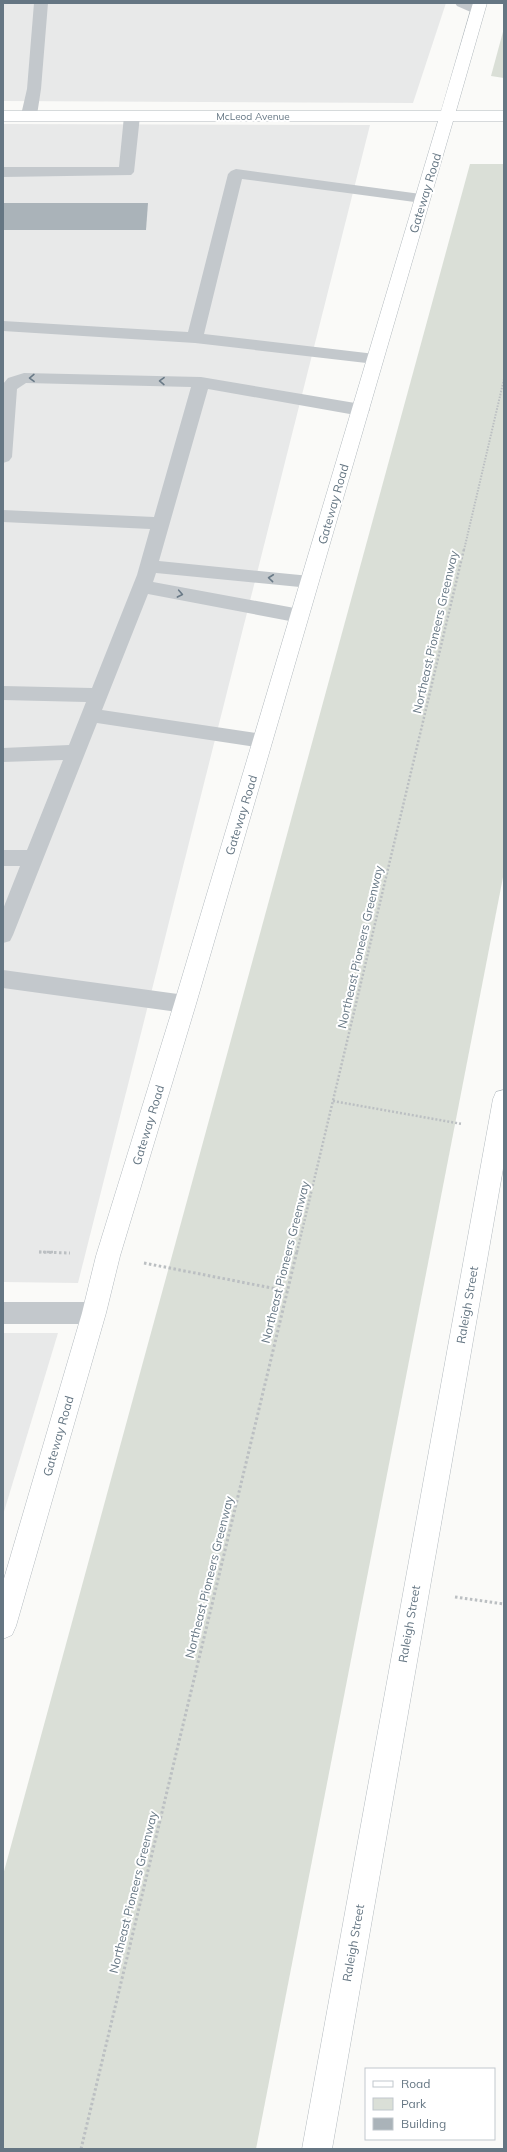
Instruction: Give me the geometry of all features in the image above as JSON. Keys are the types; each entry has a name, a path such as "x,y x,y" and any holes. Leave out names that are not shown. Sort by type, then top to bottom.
{"main road":[{"name":"Gateway Road","path":"3,1626 94,1313 108,1256 185,1004 479,7"},
{"name":"McLeod Avenue","path":"3,116 504,116"},
{"name":"Raleigh Street","path":"317,2149 504,1099"}],"street":[{"path":"29,116 34,89 41,3"},
{"path":"462,3 479,7"},
{"path":"3,172 126,172 132,116"},
{"path":"195,338 236,174 422,198"},
{"path":"3,326 195,338 375,358"},
{"path":"3,457 9,388 14,382 24,378 201,382 361,410"},
{"path":"3,933 149,566 201,382"},
{"path":"3,516 161,523"},
{"path":"149,566 310,582"},
{"path":"141,586 300,616"},
{"path":"3,693 99,694"},
{"path":"90,715 263,741"},
{"path":"3,755 76,752"},
{"path":"3,858 34,858"},
{"path":"3,979 185,1004"},
{"path":"3,1313 94,1313"}],"path":[{"name":"Northeast Pioneers Greenway","path":"80,2149 333,1101 504,379"},
{"path":"333,1101 466,1125"},
{"path":"108,1256 287,1291"},
{"path":"415,1592 504,1604"}],"shaded area":[{"path":"3,3 446,3 413,103 3,101"},
{"path":"3,124 370,125 78,1283 3,1282"},
{"path":"3,1333 58,1333 3,1515"}],"green space":[{"path":"504,28 504,78 491,76"},
{"path":"470,164 504,164 504,872 256,2149 3,2149 3,1875"}],"building":[{"path":"3,203 148,203 146,230 3,230"}]}
